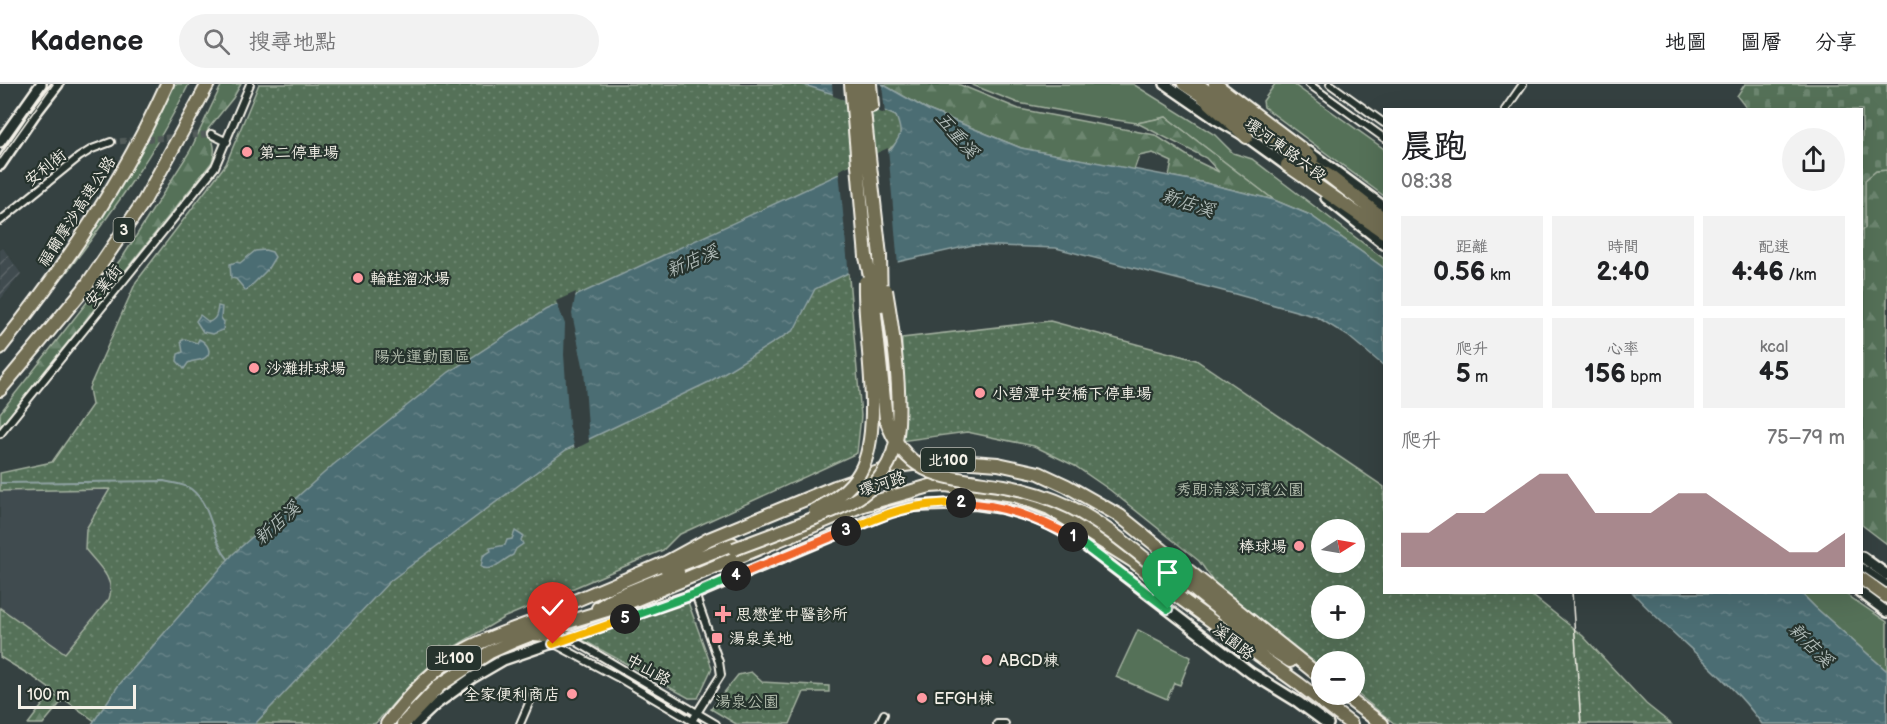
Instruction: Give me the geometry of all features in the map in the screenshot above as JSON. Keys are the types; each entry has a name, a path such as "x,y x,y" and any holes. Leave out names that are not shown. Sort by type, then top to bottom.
{"highway":[{"name":"福爾摩沙高速公路","path":"0,348 59,271 116,183 151,119 167,84"},
{"name":"3","path":"0,390 84,289 144,201 208,84"},
{"path":"844,84 853,173 861,202"},
{"path":"851,84 866,256 872,286 886,419 891,434 910,460 937,475 1020,489 1071,507 1257,640 1311,673"},
{"path":"861,84 876,209 880,256 881,316 891,413 902,440 912,452 933,467 1031,485 1076,503 1114,528 1299,684"},
{"path":"870,84 877,171 876,209"},
{"path":"1184,84 1201,95 1247,137"},
{"path":"1197,84 1287,150 1328,175"},
{"path":"1215,84 1300,148 1328,175 1383,218"},
{"path":"1287,165 1383,231"},
{"path":"584,617 616,597 827,504 852,483 865,461 872,431 864,302 866,256"},
{"path":"547,632 585,604 846,505 867,491 879,478 889,462 897,431 898,412 894,345 880,256"},
{"path":"0,399 22,365"},
{"name":"環河路","path":"547,632 541,615 667,562 709,539 836,487 896,466 946,460 998,464 1039,473 1067,486 1119,516 1311,671"},
{"name":"環河路","path":"404,724 440,685 490,652 532,633 547,632 629,602 863,505 930,486 960,486 1014,495 1049,508 1133,561 1351,724"},
{"path":"466,650 488,635 533,612 709,539"},
{"path":"1863,575 1887,591"},
{"path":"1863,580 1887,597"},
{"path":"509,631 532,633"},
{"name":"環河路","path":"387,724 427,679 466,650 509,631 547,632"},
{"path":"547,632 568,638"},
{"path":"1356,705 1382,724"}],"street":[{"path":"0,142 41,84"},
{"path":"0,165 58,84"},
{"name":"安業街","path":"0,434 215,167 250,84"},
{"name":"環河東路六段","path":"1165,84 1287,165 1383,243"},
{"name":"環河東路六段","path":"1221,84 1383,206"},
{"path":"1309,84 1383,137"},
{"path":"1330,84 1383,122"},
{"path":"1506,108 1523,84"},
{"path":"211,134 227,142"},
{"name":"安利街","path":"0,221 79,157 111,142"},
{"path":"1287,165 1383,236"},
{"name":"溪園路","path":"568,638 695,594 889,512 914,506 975,504 1002,508 1030,516 1077,539 1251,673 1328,724"},
{"path":"1863,558 1887,574"},
{"path":"1863,568 1887,584"},
{"path":"1863,586 1887,603"},
{"path":"694,723 698,712 721,675 719,662 695,594"},
{"path":"1863,594 1887,612"},
{"path":"415,724 472,678 547,632"},
{"name":"中山路","path":"547,632 694,723"},
{"name":"中山路","path":"568,638 716,724"},
{"path":"520,724 533,694"},
{"path":"879,724 884,714"},
{"path":"997,724 1005,724"}],"shaded area":[{"path":"3,248 21,274 0,300 0,250"},
{"path":"110,489 86,529 85,549 108,577 112,591 109,599 65,653 0,608 0,491"}],"green space":[{"path":"173,84 189,84 147,159 64,276 147,140"},
{"path":"222,84 241,84 233,98 208,129 214,149 212,162 0,427 0,413 124,255 190,151"},
{"name":"陽光運動園區","path":"259,84 832,84 896,116 901,130 894,145 877,157 840,174 861,416 857,453 678,535 663,550 503,618 447,651 417,677 375,724 99,724 33,677 0,657 0,608 65,653 109,599 108,578 85,549 86,529 110,489 0,491 0,473 52,462 92,405 89,388 136,282 226,164"},
{"path":"882,84 958,84 1019,109 1155,135 1194,160 1219,172 1206,158 1137,123 1166,117 1274,200 1169,176 1172,162 1153,153 1139,156 1134,170 1021,148 928,110"},
{"path":"970,84 1133,84 1215,135 1233,153 1252,159 1383,258 1383,267 1310,215 1274,200 1166,117 1137,123 1018,103"},
{"path":"1275,84 1293,84 1383,148 1383,195 1264,107 1263,101"},
{"path":"1745,84 1887,84 1887,170 1876,171 1865,180 1865,228 1863,229 1863,108 1746,108 1737,96"},
{"path":"1887,170 1887,544 1863,526 1863,229 1865,228 1865,180 1876,171"},
{"name":"秀朗清溪河濱公園","path":"1050,321 1196,360 1383,486 1383,594 1530,594 1583,636 1646,704 1671,724 1395,724 1365,700 1365,651 1311,651 1311,659 1217,586 1199,561 1110,490 1075,466 1034,446 967,432 900,441 902,338"},
{"path":"1802,594 1845,594 1887,622 1887,671"},
{"path":"688,602 712,668 698,698 689,698 581,639"},
{"path":"1138,630 1191,657 1180,685 1174,683 1167,699 1116,677"},
{"name":"湯泉公園","path":"751,672 762,682 829,686 829,692 804,692 790,724 736,724 711,709 738,675"},
{"path":"51,694 63,700 43,724 28,724"}],"water":[{"path":"801,84 882,84 928,110 1021,148 1201,182 1274,200 1310,215 1383,267 1383,365 1348,336 1317,317 1056,248 973,245 848,273 815,289 794,330 709,382 566,450 390,581 255,724 92,724 118,686 233,554 333,465 449,372 545,310 891,150 900,134 896,116 875,107"},
{"path":"255,251 272,252 275,257 267,270 246,291 236,279 231,278 230,264 240,263"},
{"path":"218,306 222,307 223,330 213,334 203,332 196,321 200,315 209,322 212,321"},
{"path":"185,339 197,343 199,339 207,345 209,351 207,357 188,363 184,369 177,361 178,354 183,352 181,341"},
{"path":"515,531 523,536 521,540 523,544 516,549 513,555 493,567 481,567 483,556 491,551 490,548 505,545 507,540 512,539"},
{"name":"新店溪","path":"1634,594 1802,594 1887,671 1887,724 1762,724 1716,672"}],"pier":[{"path":"832,84 882,84 885,114 833,96"},
{"path":"888,148 898,266 849,277 839,170"},
{"path":"576,292 572,314 584,370 589,442 575,449 569,425 564,355 565,324 556,301"}],"waterway":[{"path":"0,483 164,481 185,486 191,489 204,504 218,542 228,559"}],"tunnel":[{"path":"111,142 211,134"}],"tram line":[{"path":"0,159 53,84"},
{"path":"1315,84 1383,132"},
{"path":"1572,594 1581,724"}],"place":[{"name":"第二停車場","path":"247,152"},
{"name":"輪鞋溜冰場","path":"358,278"},
{"name":"沙灘排球場","path":"254,368"},
{"name":"小碧潭中安橋下停車場","path":"980,393"},
{"name":"棒球場","path":"1299,546"},
{"name":"思懋堂中醫診所","path":"723,614"},
{"name":"湯泉美地","path":"717,638"},
{"name":"ABCD棟","path":"987,660"},
{"name":"全家便利商店","path":"572,694"},
{"name":"EFGH棟","path":"922,698"}],"route":[{"path":"553,644 695,594 889,512 914,506 951,503 1002,508 1049,524 1077,539 1168,609"}],"water label":[{"name":"五重溪","path":"957,135"}]}
